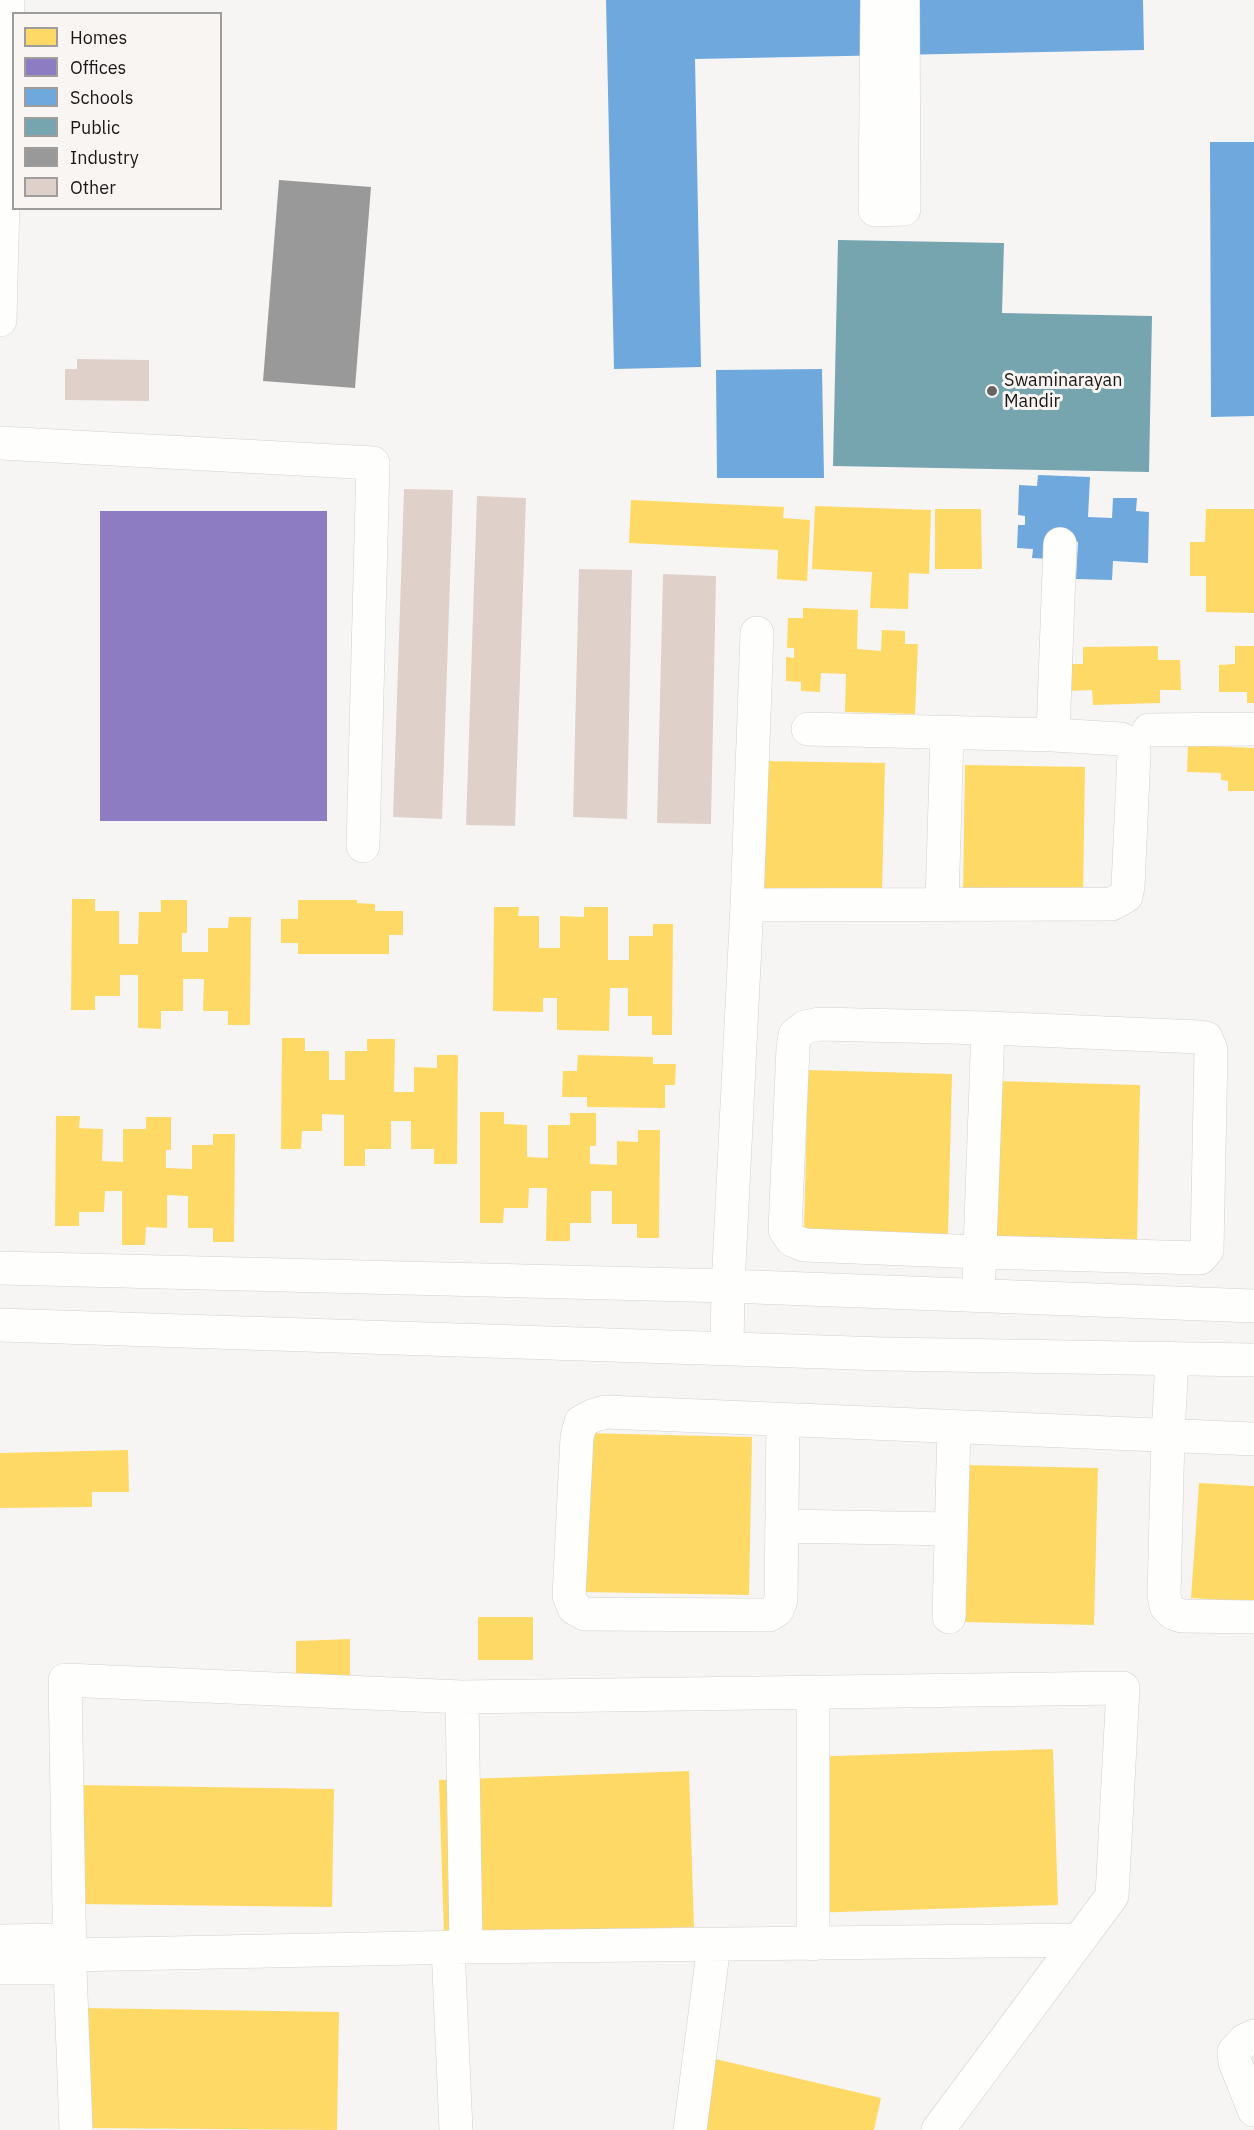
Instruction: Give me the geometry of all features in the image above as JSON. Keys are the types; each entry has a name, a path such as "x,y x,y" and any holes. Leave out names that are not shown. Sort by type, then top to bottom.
{"street":[{"path":"0,320 8,0"},
{"path":"877,0 875,210 904,209 903,0"},
{"path":"0,443 373,463 363,846"},
{"path":"1053,735 1060,544"},
{"path":"727,1348 757,633"},
{"path":"747,905 1112,904 1126,896 1134,753 1132,745 1121,739 1053,735 808,729"},
{"path":"1149,730 1254,729"},
{"path":"942,904 947,734"},
{"path":"819,1024 988,1028 1206,1038 1211,1050 1207,1250 1200,1258 980,1252 804,1245 792,1240 785,1230 795,1035 805,1027 819,1024"},
{"path":"978,1297 988,1028"},
{"path":"1166,1304 1167,1257"},
{"path":"0,1268 728,1286 1254,1306"},
{"path":"0,1325 885,1354 1254,1360"},
{"path":"1172,1358 1164,1595 1166,1606 1173,1613 1182,1616 1254,1617"},
{"path":"783,1420 781,1600 777,1610 769,1615 585,1614 574,1608 569,1596 577,1437 580,1422 605,1412 1254,1439"},
{"path":"949,1617 954,1427"},
{"path":"782,1526 951,1529"},
{"path":"76,2130 65,1680 462,1697 1123,1688 1112,1896 938,2130"},
{"path":"813,1693 813,1944"},
{"path":"438,2130 456,2130 462,1697"},
{"path":"0,1968 70,1954 1079,1940"},
{"path":"0,1941 70,1954"},
{"path":"690,2130 714,1945"},
{"path":"1254,2037 1245,2040 1234,2052 1235,2062 1254,2110"}],"building: Homes":[{"path":"631,500 784,507 783,518 810,520 807,581 777,579 778,550 629,543"},
{"path":"815,506 931,510 929,574 909,573 908,609 870,608 872,572 812,569"},
{"path":"935,509 981,509 982,569 935,569"},
{"path":"1206,509 1254,509 1254,613 1206,612 1206,576 1190,576 1190,542 1205,542"},
{"path":"803,608 858,610 857,649 881,651 882,630 905,631 905,644 918,644 915,714 845,712 846,674 821,673 820,692 801,691 801,682 786,681 786,657 794,658 794,648 787,648 788,618 803,618"},
{"path":"1158,646 1158,660 1180,660 1181,690 1160,690 1160,703 1093,705 1092,690 1066,691 1065,664 1083,664 1083,647"},
{"path":"1235,646 1254,646 1254,703 1247,703 1247,692 1219,692 1219,665 1235,664"},
{"path":"1188,745 1254,748 1254,791 1228,791 1228,781 1221,780 1221,773 1187,772"},
{"path":"765,761 885,763 882,893 762,891"},
{"path":"965,765 1085,767 1083,898 963,896"},
{"path":"72,899 95,899 95,911 119,911 119,944 138,944 139,912 161,912 161,900 187,900 187,933 182,933 182,952 208,952 208,928 228,928 229,917 251,917 250,1025 228,1025 228,1011 203,1011 204,979 183,979 183,1011 161,1011 161,1029 138,1028 138,975 120,975 120,996 95,996 95,1010 71,1010"},
{"path":"298,900 357,900 357,903 375,904 375,911 403,911 403,935 389,935 389,954 298,954 298,943 281,943 281,919 298,919"},
{"path":"494,907 519,907 518,916 539,916 539,948 560,948 560,916 584,917 584,907 608,907 608,960 629,960 629,936 653,936 653,924 673,924 672,1035 652,1035 652,1016 628,1016 628,988 610,988 609,1031 557,1030 557,998 543,998 543,1012 493,1011"},
{"path":"282,1038 305,1038 305,1051 329,1051 329,1080 345,1080 345,1051 367,1051 367,1039 395,1039 394,1092 414,1092 414,1067 437,1068 437,1055 458,1055 457,1164 434,1164 434,1149 411,1149 411,1121 391,1121 391,1149 365,1149 365,1166 344,1166 344,1115 322,1114 322,1131 302,1131 301,1149 281,1149"},
{"path":"578,1055 653,1057 653,1064 676,1064 675,1085 665,1085 665,1108 587,1107 587,1097 562,1097 563,1071 577,1071"},
{"path":"808,1070 952,1074 948,1235 804,1231"},
{"path":"996,1081 1140,1085 1137,1246 993,1242"},
{"path":"480,1112 504,1112 504,1124 527,1125 527,1157 548,1158 548,1125 570,1125 570,1113 596,1113 596,1146 590,1146 590,1164 617,1165 617,1141 638,1142 638,1130 660,1130 659,1238 637,1238 637,1224 612,1224 612,1191 591,1191 591,1223 570,1223 570,1241 546,1241 547,1188 529,1188 528,1208 504,1208 503,1223 480,1223"},
{"path":"56,1116 80,1116 79,1128 103,1129 102,1161 123,1162 123,1129 146,1129 146,1117 171,1117 171,1150 166,1150 166,1168 192,1169 192,1145 213,1145 213,1134 235,1134 234,1242 213,1242 213,1228 188,1228 188,1196 167,1195 167,1228 146,1227 145,1245 122,1245 122,1191 105,1191 104,1212 79,1212 79,1226 55,1226"},
{"path":"584,1433 752,1437 749,1595 581,1592"},
{"path":"128,1450 129,1492 92,1492 92,1507 0,1508 0,1453"},
{"path":"965,1465 1098,1468 1094,1625 961,1622"},
{"path":"1199,1483 1254,1486 1254,1602 1191,1598"},
{"path":"478,1617 533,1617 533,1660 478,1660"},
{"path":"350,1639 350,1678 296,1679 296,1641"},
{"path":"1053,1749 1058,1905 809,1913 803,1757"},
{"path":"689,1771 694,1927 444,1936 439,1780"},
{"path":"78,1785 334,1789 332,1907 76,1904"},
{"path":"83,2008 339,2012 337,2130 81,2128"},
{"path":"707,2057 881,2098 874,2130 690,2130"}],"building: Offices":[{"path":"100,511 327,511 327,821 100,821"}],"building: Schools":[{"path":"606,0 1143,0 1144,50 695,59 701,367 614,369"},
{"path":"1210,142 1254,142 1254,416 1211,417"},
{"path":"822,369 824,478 717,478 716,370"},
{"path":"1038,475 1090,477 1088,517 1112,518 1113,498 1137,498 1136,511 1149,512 1148,563 1113,561 1112,580 1076,579 1078,542 1052,541 1051,559 1032,558 1033,549 1017,548 1018,525 1025,525 1025,516 1018,515 1019,485 1037,486"}],"building: Public":[{"name":"Swaminarayan Mandir","path":"838,240 1004,243 1002,313 1152,316 1149,472 833,466"}],"building: Industry":[{"path":"279,180 371,187 355,388 263,381"}],"building: Other":[{"path":"77,359 149,360 149,401 65,400 65,369 77,369"},
{"path":"404,489 453,490 442,819 393,817"},
{"path":"477,496 526,498 515,826 466,825"},
{"path":"579,569 632,570 627,819 573,817"},
{"path":"663,574 716,576 711,824 657,823"}],"place":[{"name":"Swaminarayan Mandir","path":"992,391"}]}
